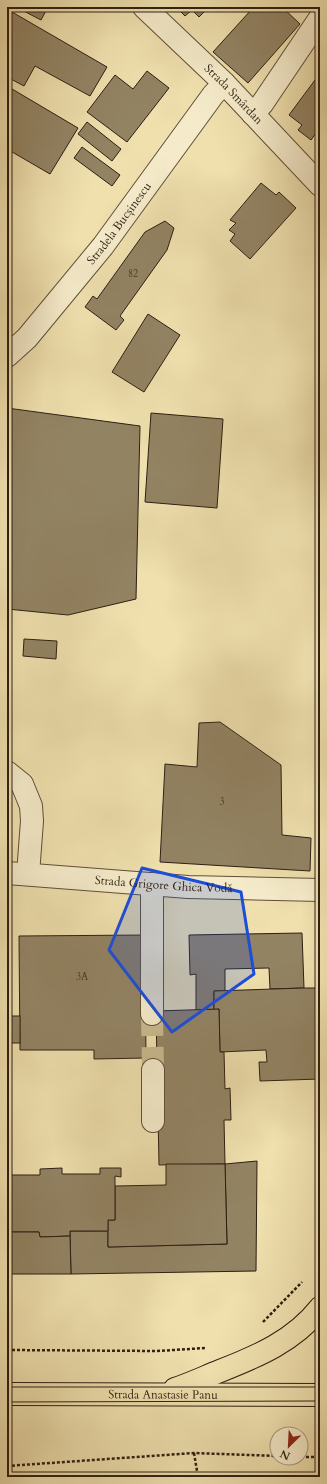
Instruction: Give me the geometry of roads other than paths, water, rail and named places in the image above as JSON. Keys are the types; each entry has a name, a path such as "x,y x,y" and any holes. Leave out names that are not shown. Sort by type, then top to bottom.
{"main road":[{"path":"161,1394 255,1357 282,1342 310,1320 320,1308"},
{"name":"Strada Anastasie Panu","path":"7,1394 320,1395"}],"street":[{"name":"Strada Smârdan","path":"144,7 224,83 320,185"},
{"path":"253,114 262,104 320,18"},
{"name":"Stradela Bucșinescu","path":"7,356 27,338 103,246 213,95 224,83"},
{"path":"7,772 22,784 31,806 32,821 28,874"},
{"name":"Strada Grigore Ghica Vodă","path":"7,873 188,887 320,890"},
{"path":"152,884 152,1014"},
{"path":"153,1070 153,1121"}],"tunnel":[{"path":"152,1014 153,1070"}],"tram line":[{"path":"7,1387 320,1387"},
{"path":"7,1402 320,1401"}]}
